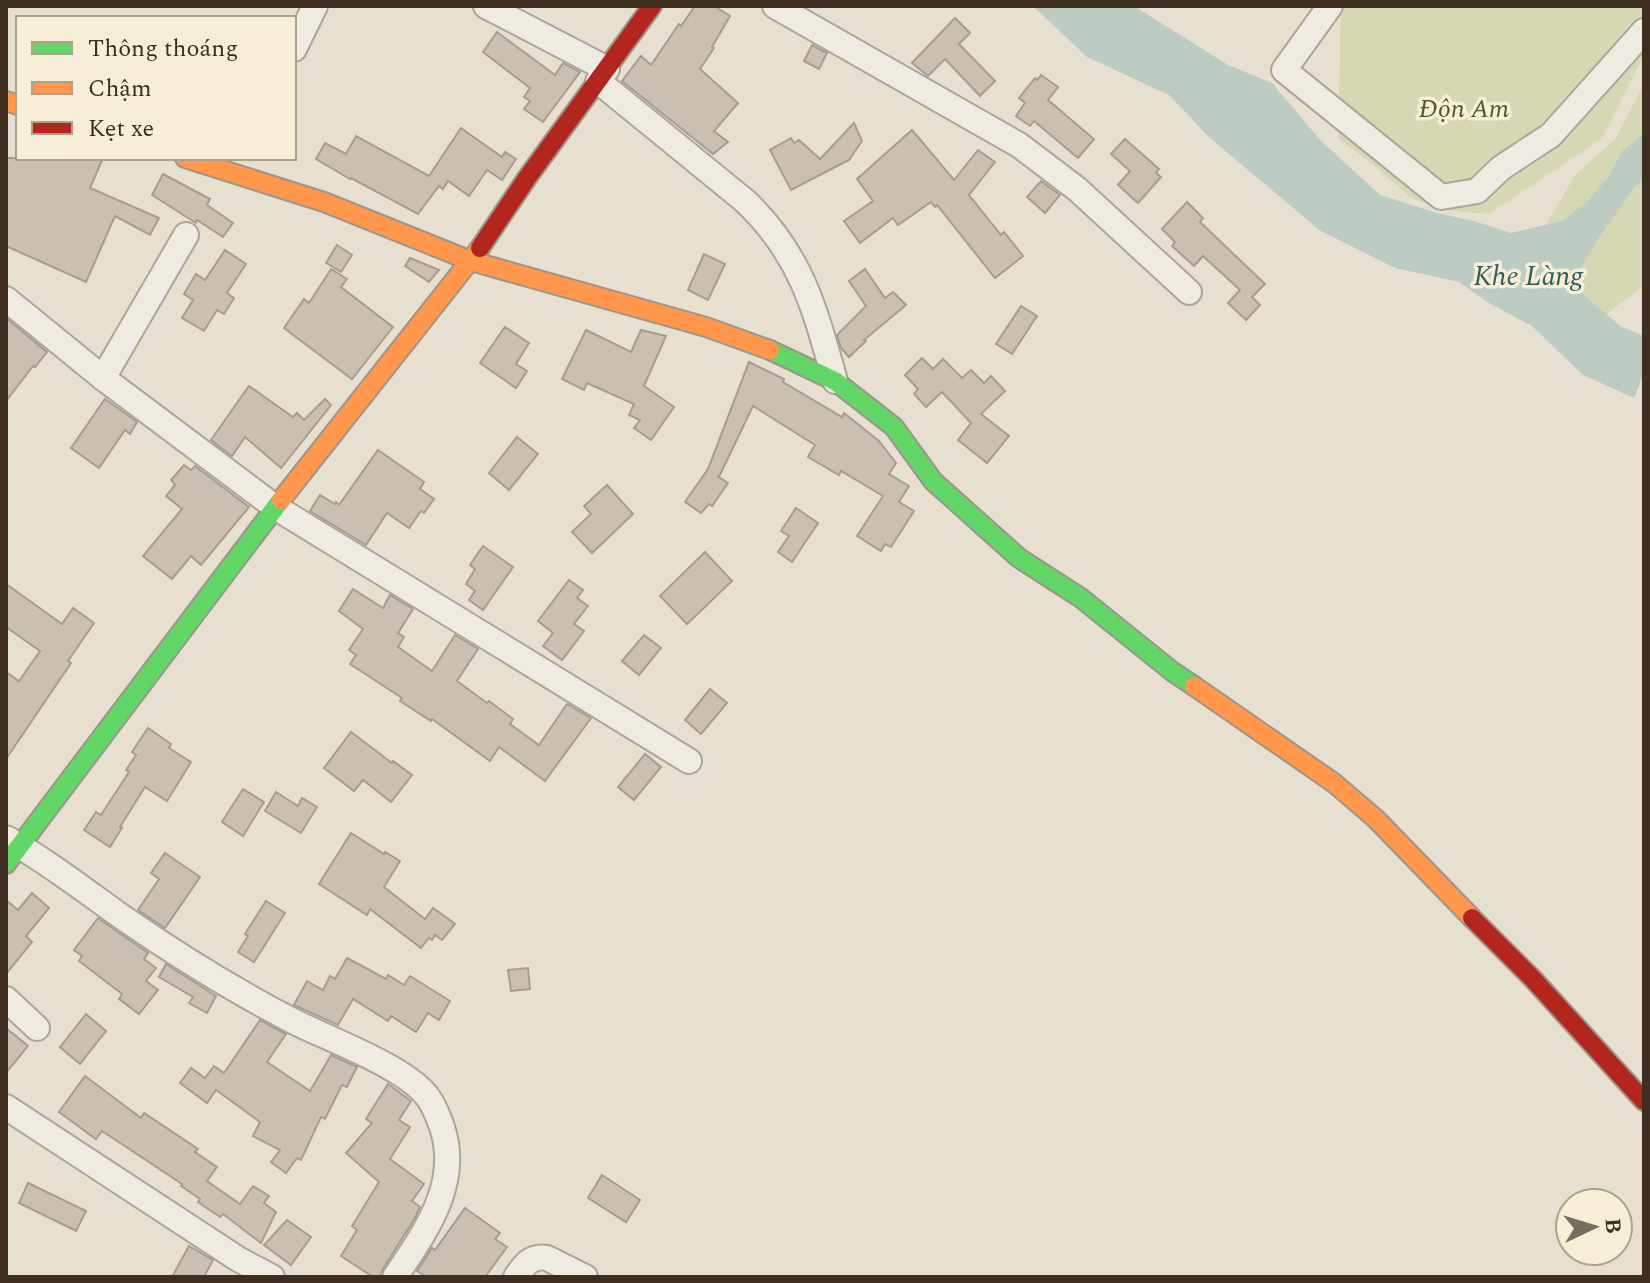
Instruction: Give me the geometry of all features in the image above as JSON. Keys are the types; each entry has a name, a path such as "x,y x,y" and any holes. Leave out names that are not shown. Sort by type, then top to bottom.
{"street":[{"path":"296,45 315,6"},
{"path":"486,6 602,75 761,216 792,258 814,308 835,381"},
{"path":"395,1277 438,1207 446,1183 445,1136 430,1100 419,1087 389,1067 284,1016 201,970 11,850 275,507 471,261 652,6"},
{"path":"775,6 1019,145 1077,189 1189,292"},
{"path":"1330,6 1284,70 1441,197 1477,191 1501,168 1551,135 1644,31"},
{"path":"198,160 237,166 471,261 763,346 835,381 894,427 933,481 1019,558 1081,598 1173,672 1334,783 1376,819 1532,978 1644,1101"},
{"path":"103,378 186,235"},
{"path":"6,299 103,378 275,507 689,761"},
{"path":"6,999 37,1028"},
{"path":"6,1107 238,1259 272,1277"},
{"path":"516,1277 526,1263 540,1256 585,1277"}],"green space":[{"name":"Độn Am","path":"1341,6 1644,6 1644,55 1603,138 1489,214 1443,210 1411,198 1338,138"},
{"path":"1644,84 1644,285 1585,331 1455,262 1546,225 1575,175 1615,139"}],"water":[{"name":"Khe Làng","path":"1033,6 1134,6 1228,65 1272,83 1321,141 1380,195 1511,233 1562,221 1587,202 1609,176 1622,151 1644,133 1644,179 1635,186 1598,239 1571,284 1620,326 1644,336 1644,373 1634,398 1583,375 1532,326 1489,303 1459,282 1395,268 1319,230 1209,137 1169,95 1087,57"}],"building":[{"path":"695,6 714,6 730,16 700,69 738,103 714,131 728,142 713,154 622,81 641,56 651,65"},
{"path":"955,18 970,33 959,44 995,81 980,96 945,59 928,76 912,63"},
{"path":"497,32 555,75 563,63 580,72 543,122 524,109 530,101 524,97 530,88 483,52"},
{"path":"812,45 827,53 819,69 804,61"},
{"path":"1041,75 1058,87 1048,100 1094,139 1078,158 1034,121 1030,126 1016,116 1025,103 1019,98"},
{"path":"854,123 862,141 849,160 791,190 770,150 791,138 794,143 799,140 820,159"},
{"path":"461,128 502,157 505,152 516,159 502,180 487,170 469,196 448,181 443,189 439,186 418,214 316,159 325,143 346,154 356,136 429,176"},
{"path":"912,130 954,180 978,150 995,162 969,195 1001,235 1004,232 1023,256 995,278 937,205 935,207 931,202 898,225 893,218 860,243 844,221 873,201 857,179"},
{"path":"1125,139 1159,169 1156,173 1161,177 1138,203 1118,185 1130,171 1111,154"},
{"path":"6,158 102,160 90,188 159,218 150,235 115,216 86,282 6,246"},
{"path":"163,174 210,199 207,205 233,223 223,237 152,195"},
{"path":"1041,181 1060,195 1045,213 1027,197"},
{"path":"1187,202 1203,218 1200,222 1265,284 1252,297 1260,305 1246,320 1228,303 1240,290 1203,256 1194,266 1172,246 1175,242 1162,229"},
{"path":"337,245 352,255 341,272 326,263"},
{"path":"225,250 246,264 227,293 234,298 224,314 217,310 204,331 182,318 193,300 184,294 196,274 205,280"},
{"path":"704,254 725,264 708,300 688,290"},
{"path":"410,258 439,270 429,282 405,266"},
{"path":"331,269 347,279 341,287 393,327 352,379 284,328 304,299 309,303"},
{"path":"865,269 885,298 893,292 906,305 864,340 849,357 841,348 837,335 866,306 849,281"},
{"path":"1021,306 1037,316 1012,354 996,344"},
{"path":"6,318 47,352 6,401"},
{"path":"505,327 529,343 516,364 527,371 516,388 480,363"},
{"path":"586,330 631,352 641,330 666,336 644,386 674,407 651,440 634,428 640,420 629,415 634,404 587,383 584,390 562,379"},
{"path":"922,358 933,369 943,359 962,378 971,370 984,383 991,376 1005,391 981,414 1009,436 987,463 958,440 971,423 942,392 926,407 914,394 918,389 905,375"},
{"path":"749,362 784,379 783,382 842,417 844,413 879,441 896,463 889,474 909,486 899,502 914,511 891,547 885,544 881,551 857,536 883,496 841,471 839,475 808,457 815,445 753,406 717,476 728,483 712,506 709,504 701,513 685,502 708,469"},
{"path":"249,386 293,417 297,413 304,420 325,399 331,405 281,468 245,437 232,456 211,440"},
{"path":"105,399 137,422 130,434 125,430 99,468 71,448"},
{"path":"517,437 538,454 509,490 489,473"},
{"path":"378,450 424,482 420,489 434,499 409,528 387,513 366,545 310,511 320,495 339,505"},
{"path":"184,465 191,470 195,466 249,507 201,565 191,556 172,579 143,556 182,509 166,496 175,485 171,480"},
{"path":"607,485 633,514 592,553 572,532 591,514 584,506"},
{"path":"796,508 818,523 792,562 778,552 789,536 781,531"},
{"path":"483,546 513,567 483,610 469,600 475,591 466,584 475,569 470,565"},
{"path":"705,552 732,581 687,624 660,596"},
{"path":"569,580 583,590 577,598 588,606 574,624 584,631 562,660 543,646 553,633 538,621"},
{"path":"6,584 62,624 73,608 94,623 68,661 71,663 6,759 6,672 19,681 40,651 6,627"},
{"path":"353,589 383,608 390,595 413,609 398,633 404,637 398,647 432,671 455,635 478,649 457,681 513,719 510,724 539,745 567,704 591,718 545,781 499,747 490,761 350,664 356,655 349,650 363,629 339,611"},
{"path":"644,635 661,648 639,675 622,661"},
{"path":"710,689 727,703 701,734 685,720"},
{"path":"148,728 171,744 169,748 191,762 167,801 145,787 110,847 84,830 96,812 101,815 129,772 126,770 136,755 132,752"},
{"path":"351,732 412,775 391,802 363,780 354,791 324,768"},
{"path":"645,754 661,767 634,800 618,787"},
{"path":"243,789 264,802 243,836 222,822"},
{"path":"276,792 298,806 302,798 317,807 301,833 265,811"},
{"path":"351,833 400,861 384,887 425,919 433,908 455,924 442,940 435,935 421,948 370,909 367,915 319,884"},
{"path":"165,853 200,877 165,928 138,910 159,879 151,873"},
{"path":"32,893 49,908 26,936 32,942 6,974 6,900 18,910"},
{"path":"266,901 285,913 254,962 238,952 248,936 245,934"},
{"path":"98,918 148,953 144,959 156,968 146,981 158,990 139,1014 119,999 122,994 79,961 82,956 74,950"},
{"path":"347,958 404,985 410,976 450,1001 439,1020 428,1013 416,1032 391,1016 388,1021 353,999 338,1025 294,1005 307,981 323,990 330,976 335,979"},
{"path":"166,964 216,996 207,1013 189,1003 193,997 159,977"},
{"path":"528,968 530,989 511,991 508,970"},
{"path":"86,1014 106,1031 80,1064 60,1047"},
{"path":"260,1020 286,1034 267,1062 310,1091 331,1055 357,1067 347,1087 342,1085 325,1119 321,1117 301,1160 297,1158 286,1173 271,1162 280,1150 253,1136 260,1122 216,1090 207,1103 180,1083 191,1068 205,1078 214,1066 224,1073"},
{"path":"6,1028 28,1046 6,1073"},
{"path":"85,1076 141,1118 144,1113 198,1149 195,1152 217,1167 207,1181 240,1204 253,1186 269,1196 264,1203 276,1212 261,1243 223,1214 220,1217 198,1202 200,1199 182,1184 102,1131 96,1139 59,1112"},
{"path":"388,1084 411,1101 399,1120 410,1127 390,1159 424,1184 412,1201 420,1207 415,1218 380,1277 373,1277 341,1256 357,1230 352,1226 379,1182 346,1153 372,1123 366,1119"},
{"path":"602,1175 640,1200 626,1222 588,1198"},
{"path":"28,1183 86,1211 76,1231 19,1203"},
{"path":"465,1208 500,1233 495,1239 507,1247 485,1277 427,1277 417,1271 432,1248 435,1250"},
{"path":"287,1220 311,1237 291,1265 264,1245"},
{"path":"189,1246 213,1260 204,1277 172,1277"}],"traffic: fast":[{"path":"770,350 835,381 894,427 933,481 1019,558 1081,598 1194,686"},
{"path":"6,864 281,500"}],"traffic: slow":[{"path":"6,101 16,104"},
{"path":"191,160 324,202 471,261 706,327 770,350"},
{"path":"281,500 480,248"},
{"path":"1194,686 1334,783 1376,819 1472,918"}],"traffic: jam":[{"path":"480,248 652,6"},
{"path":"1472,918 1532,978 1644,1101"}]}
